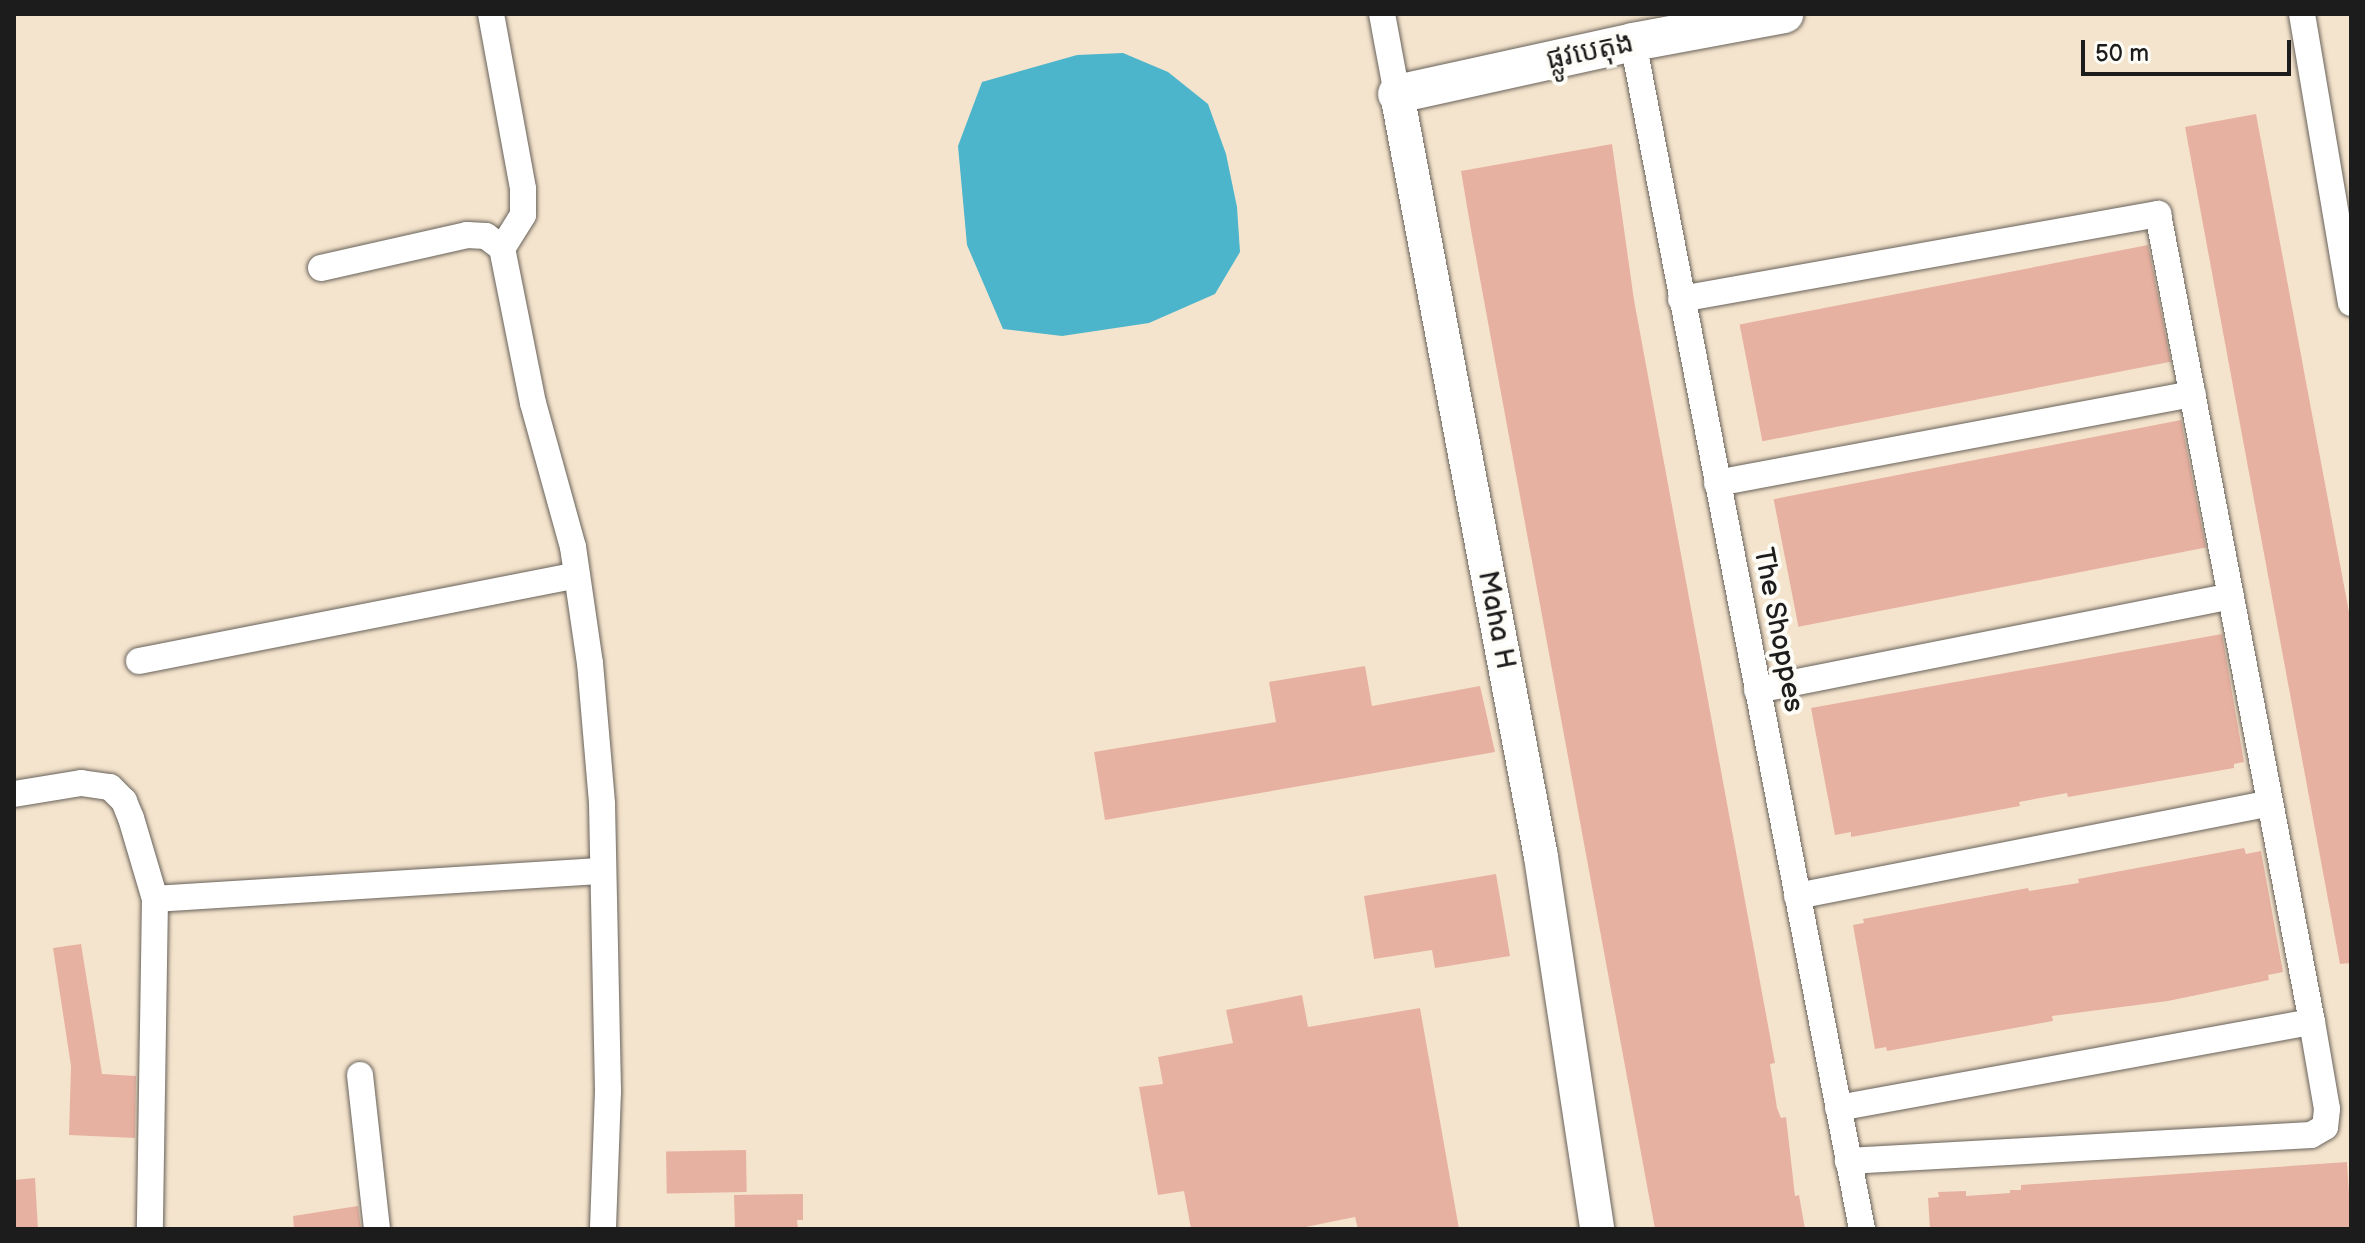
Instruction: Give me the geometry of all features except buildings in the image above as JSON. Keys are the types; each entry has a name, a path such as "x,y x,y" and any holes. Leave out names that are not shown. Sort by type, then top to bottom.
{"main road":[{"name":"ផ្លូវបេតុង","path":"1397,94 1633,42 1784,14"}],"street":[{"path":"491,14 523,189 523,215 502,248"},
{"name":"Maha H","path":"1382,14 1541,857 1597,1229"},
{"path":"2302,14 2351,303"},
{"name":"The Shoppes","path":"1633,42 1862,1229"},
{"path":"1681,299 2158,214 2193,394 2312,1022 2327,1109 2325,1127 2311,1135 1848,1161"},
{"path":"321,268 467,235 486,236 502,248 533,403 573,547 597,740 608,1091 603,1229"},
{"path":"1717,483 2193,394"},
{"path":"139,661 577,575"},
{"path":"1757,690 2231,596"},
{"path":"14,794 81,783 110,787 128,809 155,899 150,1229"},
{"path":"1797,896 2270,803"},
{"path":"155,899 602,871"},
{"path":"1838,1108 2312,1022"},
{"path":"360,1075 377,1229"}],"water":[{"path":"1123,53 1168,72 1208,104 1226,154 1237,207 1240,252 1215,294 1149,323 1062,336 1003,329 967,245 958,146 982,82 1077,55"}]}
